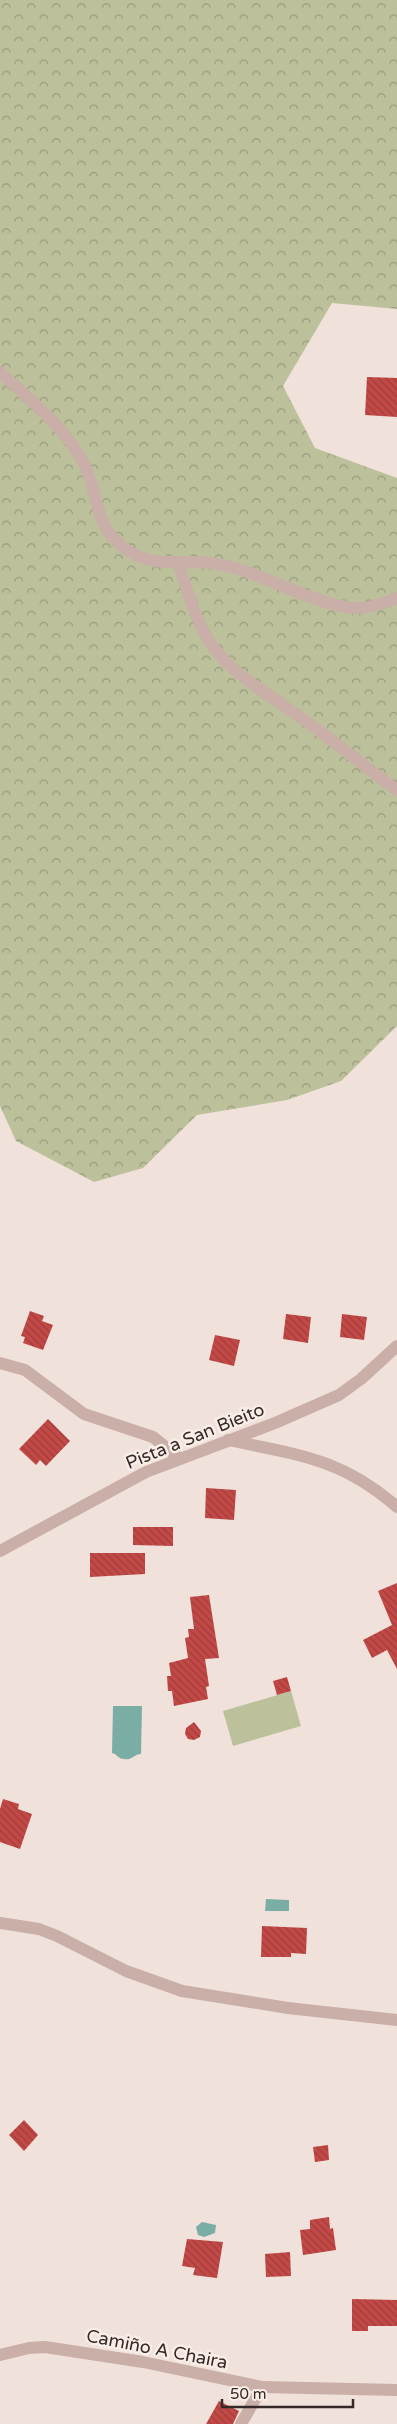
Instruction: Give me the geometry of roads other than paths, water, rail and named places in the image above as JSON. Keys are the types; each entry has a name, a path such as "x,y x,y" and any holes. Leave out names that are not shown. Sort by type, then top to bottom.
{"street":[{"path":"0,372 55,423 72,443 93,484 106,527 114,539 125,549 144,560 178,564 222,564 352,608 366,608 397,598"},
{"path":"178,564 202,626 213,647 227,662 246,679 397,790"},
{"name":"Pista a San Bieito","path":"0,1551 146,1472 315,1407 339,1395 361,1379 397,1346"},
{"path":"0,1363 25,1370 64,1402 84,1414 153,1437 179,1458"},
{"path":"228,1440 305,1456 340,1468 371,1486 397,1506"},
{"path":"0,1923 39,1929 126,1970 182,1991 288,2008 397,2020"},
{"name":"Camiño A Chaira","path":"0,2355 28,2348 71,2350 262,2387 397,2390"},
{"path":"241,2424 262,2387"}],"water":[{"path":"113,1706 142,1706 141,1754 126,1759 112,1753"},
{"path":"266,1899 289,1900 289,1911 265,1911"},
{"path":"202,2222 216,2225 215,2233 204,2237 198,2235 196,2227"}]}
